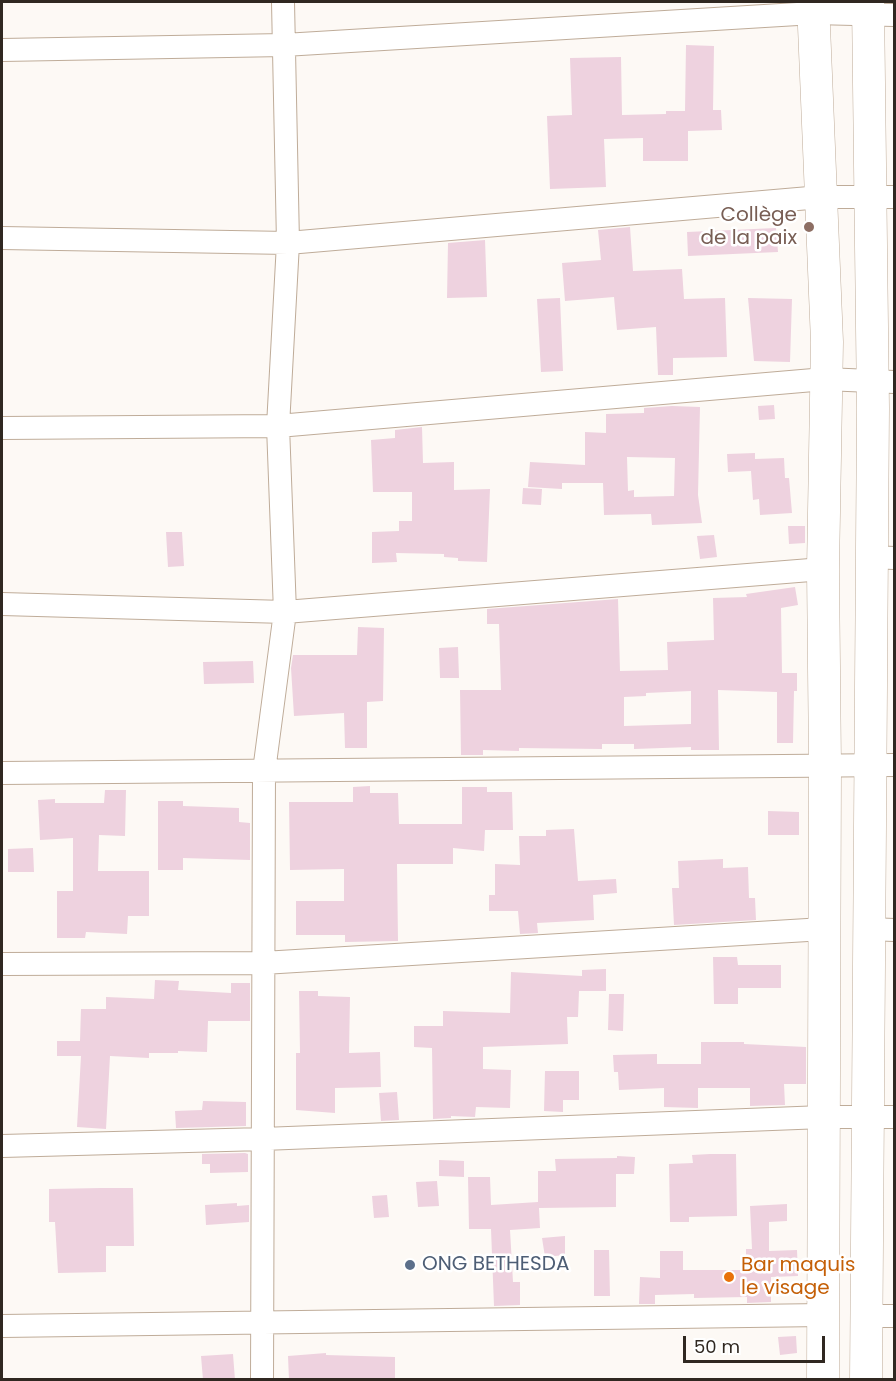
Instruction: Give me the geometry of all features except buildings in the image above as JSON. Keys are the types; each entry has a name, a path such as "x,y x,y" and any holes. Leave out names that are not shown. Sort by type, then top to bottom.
{"main road":[{"path":"814,7 827,342 823,569 825,766 823,1380"},
{"path":"866,1380 880,1316 884,382 883,197 877,10"}],"street":[{"path":"262,1380 264,771 285,612 278,426 288,243 283,2"},
{"path":"2,50 284,45 814,7 877,10"},
{"path":"2,238 288,243 821,197 883,197"},
{"path":"2,428 278,426 825,380 884,382"},
{"path":"2,604 285,612 823,569"},
{"path":"2,773 883,765"},
{"path":"2,964 263,963 824,929"},
{"path":"2,1146 263,1139 881,1116"},
{"path":"2,1326 823,1315"}],"place":[{"name":"Collège de la paix","path":"809,227"},
{"name":"ONG BETHESDA","path":"410,1265"},
{"name":"Bar maquis le visage","path":"729,1277"}]}
